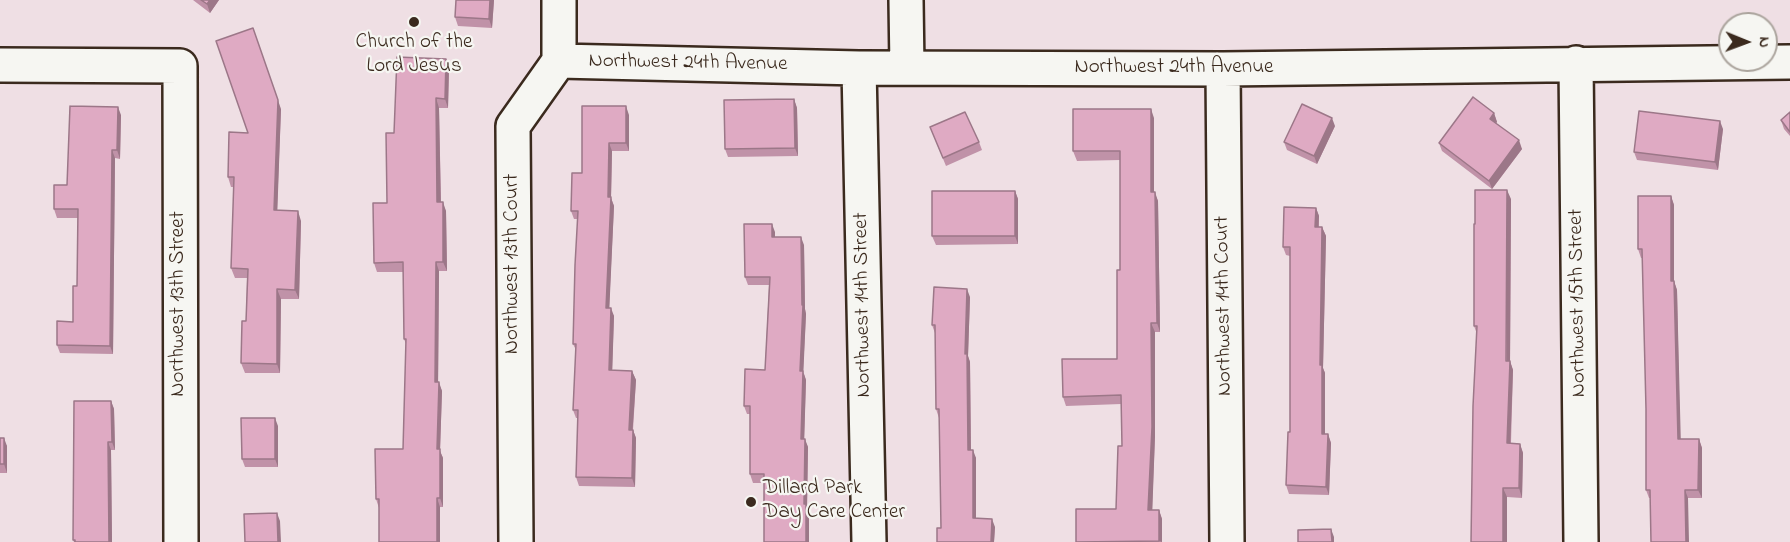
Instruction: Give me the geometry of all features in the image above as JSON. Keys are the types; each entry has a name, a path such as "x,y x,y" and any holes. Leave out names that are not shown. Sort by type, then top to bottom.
{"street":[{"path":"559,0 559,61"},
{"path":"906,0 907,68"},
{"name":"Northwest 24th Avenue","path":"559,61 859,68 1222,69 1790,62"},
{"name":"Northwest 13th Court","path":"516,542 513,126 559,61"},
{"name":"Northwest 15th Street","path":"1576,63 1581,542"},
{"name":"Northwest 13th Street","path":"0,65 180,66 181,542"},
{"name":"Northwest 14th Street","path":"859,68 869,542"},
{"name":"Northwest 14th Court","path":"1222,69 1227,542"}],"building":[{"path":"456,0 490,0 489,19 455,17"},
{"path":"253,28 278,100 274,210 298,211 295,290 277,289 277,364 241,363 242,321 246,321 248,269 231,268 234,177 228,177 229,132 248,133 216,41"},
{"path":"397,57 446,59 445,99 436,98 437,202 443,202 443,262 436,262 435,382 439,382 437,449 440,449 437,542 379,542 379,499 376,499 375,449 403,449 406,339 404,339 403,262 374,263 373,203 387,203 386,133 394,133"},
{"path":"1473,97 1494,113 1490,119 1519,140 1489,181 1439,143"},
{"path":"794,99 795,148 725,149 724,100"},
{"path":"1302,104 1332,118 1314,156 1284,142"},
{"path":"70,106 118,107 117,150 112,150 110,346 57,345 57,321 73,322 73,286 77,286 78,209 54,209 54,185 67,185"},
{"path":"582,106 626,106 626,143 609,143 608,197 611,197 606,308 611,308 609,370 632,371 629,430 633,430 632,478 576,477 578,410 573,410 576,344 573,344 578,211 571,211 572,173 582,173"},
{"path":"1073,109 1151,109 1151,192 1155,192 1157,323 1151,323 1152,427 1148,510 1159,510 1159,541 1076,542 1076,509 1116,509 1118,446 1122,446 1121,395 1063,397 1062,359 1117,359 1120,151 1073,151"},
{"path":"1639,111 1720,121 1715,162 1634,152"},
{"path":"965,112 979,142 943,158 930,127"},
{"path":"1790,112 1790,132 1781,120"},
{"path":"1475,190 1507,190 1506,361 1510,361 1507,443 1520,444 1519,488 1503,488 1503,542 1471,542 1477,326 1474,326"},
{"path":"932,191 1015,191 1015,236 932,236"},
{"path":"1638,196 1671,196 1671,281 1674,281 1678,439 1699,439 1698,490 1685,490 1686,542 1651,542 1650,490 1646,490 1642,249 1638,249"},
{"path":"1284,207 1316,208 1315,227 1322,227 1320,365 1322,365 1322,434 1328,434 1326,487 1286,485 1288,432 1290,432 1290,247 1283,247"},
{"path":"744,224 772,224 772,237 801,237 803,305 800,371 803,371 801,439 805,439 806,542 764,542 764,474 750,474 750,406 744,406 745,369 765,370 770,277 745,277"},
{"path":"934,287 967,289 965,354 967,353 968,450 973,450 973,518 992,519 991,542 937,542 937,528 941,528 939,409 936,409 935,325 932,325"},
{"path":"74,401 111,401 112,442 108,442 109,542 75,542 73,540"},
{"path":"241,418 275,418 275,459 242,459"},
{"path":"0,438 4,438 4,464 0,464"},
{"path":"277,513 278,542 245,542 244,514"},
{"path":"1331,529 1332,542 1298,542 1298,530"}],"place":[{"name":"Church of the Lord Jesus","path":"414,22"},
{"name":"Dillard Park Day Care Center","path":"751,502"}]}
